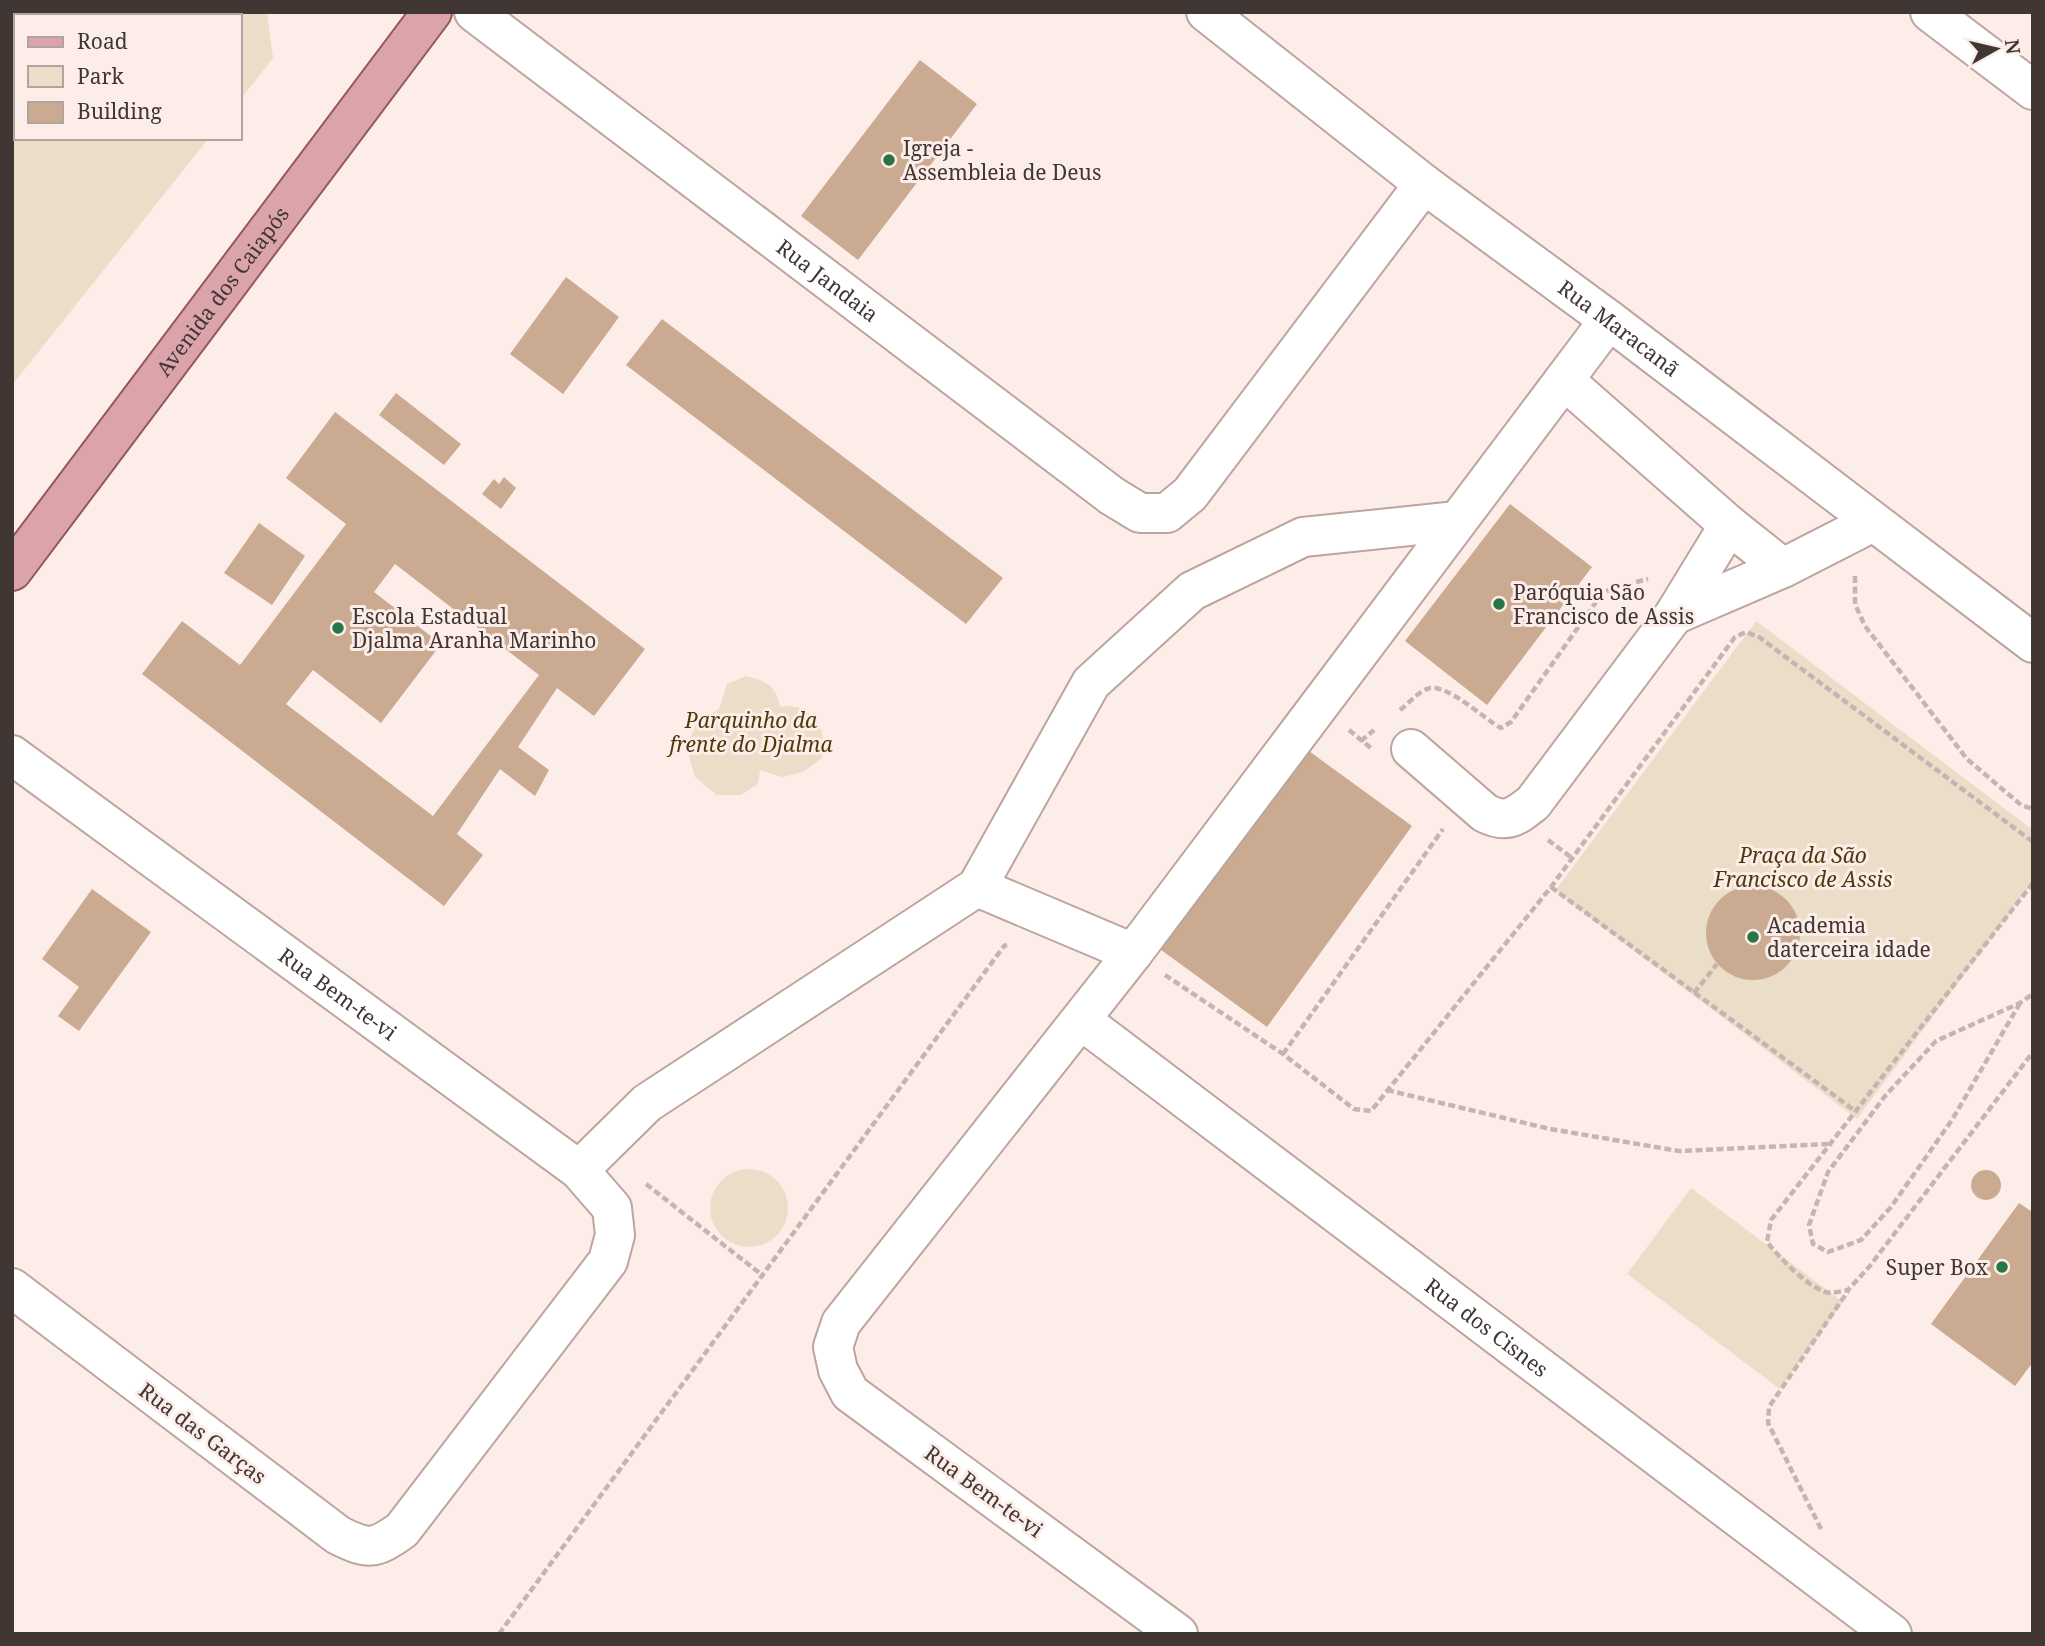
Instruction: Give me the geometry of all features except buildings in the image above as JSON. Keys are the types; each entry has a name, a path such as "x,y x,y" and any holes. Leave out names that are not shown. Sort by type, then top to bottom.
{"main road":[{"name":"Avenida dos Caiapós","path":"12,571 432,12"}],"street":[{"name":"Rua Jandaia","path":"474,12 1112,496 1140,513 1167,513 1190,494 1424,184"},
{"name":"Rua Maracanã","path":"1206,12 1424,184 1609,320 2033,643"},
{"path":"1930,12 2033,90"},
{"path":"1081,1020 1609,320"},
{"path":"1563,380 1729,525 1783,568"},
{"path":"590,1160 648,1102 977,887 1091,683 1192,591 1303,537 1458,521"},
{"path":"1674,615 1783,568 1873,522"},
{"path":"1411,749 1485,813 1497,819 1515,817 1533,803 1674,615 1729,525"},
{"name":"Rua Bem-te-vi","path":"12,755 590,1160 612,1208 615,1235 608,1261 402,1530"},
{"path":"977,887 1133,953"},
{"name":"Rua Bem-te-vi","path":"1081,1020 841,1323 833,1347 838,1370 850,1393 1178,1634"},
{"name":"Rua dos Cisnes","path":"1081,1020 1892,1634"},
{"name":"Rua das Garças","path":"12,1288 338,1535 361,1547 383,1544 402,1530"}],"path":[{"path":"1873,522 1854,579 1855,604 1865,626 1967,759 2021,805 2033,809"},
{"path":"1399,710 1428,688 1440,688 1501,728 1511,722 1601,595 1612,588 1656,574"},
{"path":"1133,953 1283,1054 1354,1109 1370,1111 1552,887 1735,637 1746,632 1759,637 2033,842"},
{"path":"1318,705 1376,752 1393,758 1411,749"},
{"path":"1361,741 1380,726"},
{"path":"1283,1054 1466,796"},
{"path":"1848,1290 1828,1293 1810,1283 1775,1252 1766,1242 1771,1220 2033,883"},
{"path":"1552,887 1854,1111"},
{"path":"499,1634 1004,946 1013,942"},
{"path":"1694,993 1717,964"},
{"path":"2020,1003 1952,1120 1891,1207 1861,1240 1828,1252 1813,1244 1810,1225 1828,1172 1885,1096 1936,1041 2020,1003 2033,994"},
{"path":"1822,1531 1768,1423 1769,1407 1848,1290 1869,1267 2033,1052"},
{"path":"1387,1090 1550,1129 1679,1151 1829,1144"},
{"path":"590,1160 762,1275"}],"green space":[{"path":"12,12 267,12 273,58 242,97 242,14 14,14 14,140 207,140 12,385"},
{"name":"Praça da São Francisco de Assis","path":"1756,621 2033,830 2033,882 1857,1119 1555,891"},
{"name":"Parquinho da frente do Djalma","path":"746,676 769,685 776,694 780,707 799,708 814,718 822,733 822,758 803,772 782,777 760,770 758,784 741,795 717,795 695,777 686,746 698,721 719,709 727,684"},
{"path":"749,1169 764,1172 777,1180 785,1193 788,1208 785,1223 777,1236 764,1244 749,1247 734,1244 721,1236 713,1223 710,1208 713,1193 721,1180 734,1172"},
{"path":"1691,1188 1843,1302 1780,1389 1627,1274"}],"place":[{"name":"Igreja - Assembleia de Deus","path":"889,160"},
{"name":"Paróquia São Francisco de Assis","path":"1499,604"},
{"name":"Escola Estadual Djalma Aranha Marinho","path":"338,628"},
{"name":"Academia daterceira idade","path":"1753,937"},
{"name":"Super Box","path":"2002,1267"}]}
